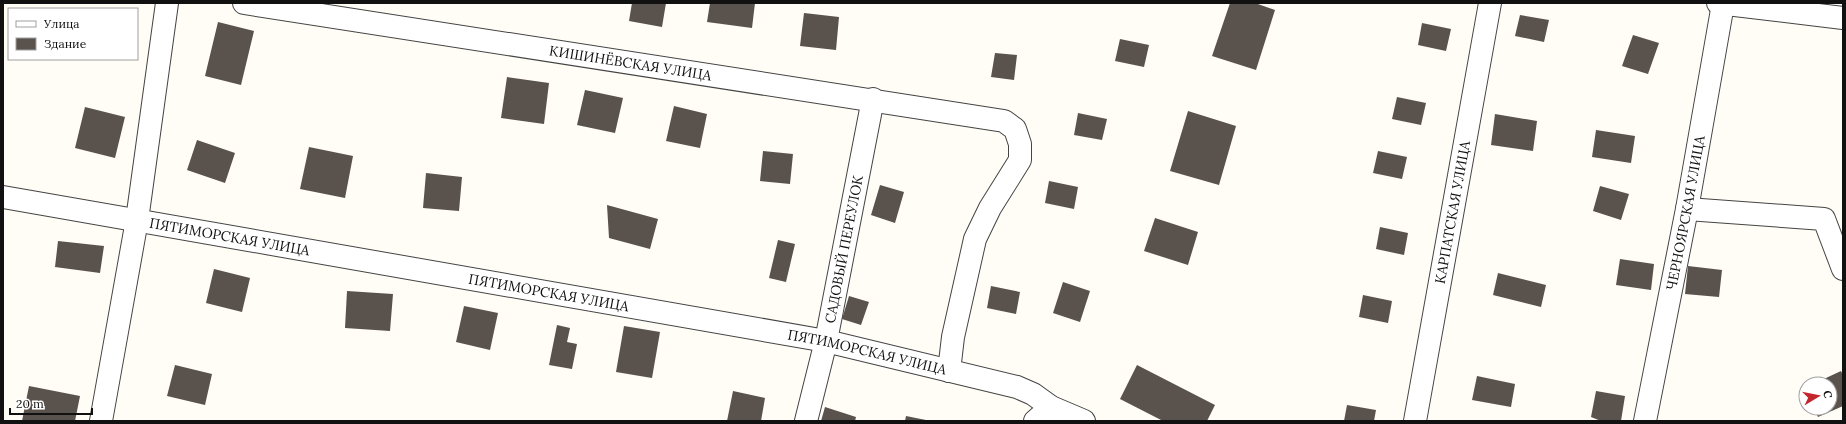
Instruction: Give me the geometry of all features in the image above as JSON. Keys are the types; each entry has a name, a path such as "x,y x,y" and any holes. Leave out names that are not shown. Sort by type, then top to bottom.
{"street":[{"path":"100,421 137,220 167,3"},
{"name":"КИШИНЁВСКАЯ УЛИЦА","path":"244,3 873,99 1004,121 1015,129 1020,144 1020,160 990,208 975,239 953,337 949,371"},
{"name":"КАРПАТСКАЯ УЛИЦА","path":"1415,421 1490,3"},
{"path":"1721,3 1843,18"},
{"name":"ЧЕРНОЯРСКАЯ УЛИЦА","path":"1645,421 1687,209 1721,3"},
{"name":"САДОВЫЙ ПЕРЕУЛОК","path":"806,421 826,341 873,99"},
{"name":"ПЯТИМОРСКАЯ УЛИЦА","path":"3,197 826,341 1017,387 1033,394 1051,407 1084,421"},
{"path":"1687,209 1824,219 1843,269"},
{"path":"1035,421 1051,407"}],"building":[{"path":"632,3 666,3 662,27 629,21"},
{"path":"710,3 755,3 752,28 707,22"},
{"path":"1230,3 1255,3 1275,10 1256,70 1212,56"},
{"path":"804,13 839,17 836,50 800,46"},
{"path":"1520,15 1549,20 1544,42 1515,36"},
{"path":"218,22 254,31 241,85 205,76"},
{"path":"1422,23 1451,29 1446,51 1418,45"},
{"path":"1633,35 1659,43 1648,74 1622,66"},
{"path":"1120,39 1149,45 1144,67 1115,61"},
{"path":"995,53 1017,55 1014,80 991,77"},
{"path":"507,77 549,83 544,124 501,118"},
{"path":"585,90 623,98 615,133 577,125"},
{"path":"1397,97 1426,103 1421,125 1392,119"},
{"path":"674,106 707,114 700,148 666,141"},
{"path":"85,107 125,117 115,158 75,148"},
{"path":"1188,111 1236,126 1219,185 1170,171"},
{"path":"1078,113 1107,119 1102,140 1074,135"},
{"path":"1495,114 1537,121 1533,151 1491,145"},
{"path":"1596,130 1635,136 1631,163 1592,157"},
{"path":"197,140 235,153 225,183 187,170"},
{"path":"309,147 353,156 345,198 300,189"},
{"path":"763,151 793,154 790,184 760,181"},
{"path":"1378,151 1407,157 1402,179 1373,173"},
{"path":"426,173 462,177 459,211 423,208"},
{"path":"1049,181 1078,187 1074,209 1045,203"},
{"path":"880,185 904,192 895,223 871,215"},
{"path":"1600,186 1629,194 1621,220 1593,211"},
{"path":"607,205 658,219 650,249 609,238"},
{"path":"1155,218 1198,232 1188,265 1144,251"},
{"path":"1380,227 1408,233 1404,255 1376,249"},
{"path":"778,240 795,244 786,282 769,278"},
{"path":"58,241 104,246 100,273 55,267"},
{"path":"1620,259 1654,264 1651,290 1616,285"},
{"path":"1688,266 1722,270 1719,297 1685,294"},
{"path":"214,269 250,278 242,312 206,303"},
{"path":"1498,273 1546,285 1541,307 1493,295"},
{"path":"1063,282 1090,291 1080,322 1053,313"},
{"path":"991,286 1020,292 1016,314 987,308"},
{"path":"347,291 393,294 390,331 345,328"},
{"path":"1363,295 1392,301 1388,323 1359,317"},
{"path":"849,296 869,302 861,325 842,319"},
{"path":"464,306 498,313 490,350 456,342"},
{"path":"557,325 570,328 567,342 577,344 572,369 549,365"},
{"path":"624,326 660,332 652,378 616,372"},
{"path":"175,365 212,374 205,405 167,396"},
{"path":"1137,365 1215,405 1207,421 1163,421 1120,399"},
{"path":"1841,371 1843,375 1843,406 1838,408 1838,376 1830,376"},
{"path":"1477,376 1515,384 1511,407 1472,400"},
{"path":"29,386 80,396 75,421 22,421"},
{"path":"733,391 765,398 761,421 727,421"},
{"path":"1596,391 1625,396 1621,421 1601,421 1591,417"},
{"path":"1347,405 1376,410 1374,421 1344,421"},
{"path":"825,407 856,417 855,421 821,421"},
{"path":"906,416 926,420 926,421 905,421"}]}
